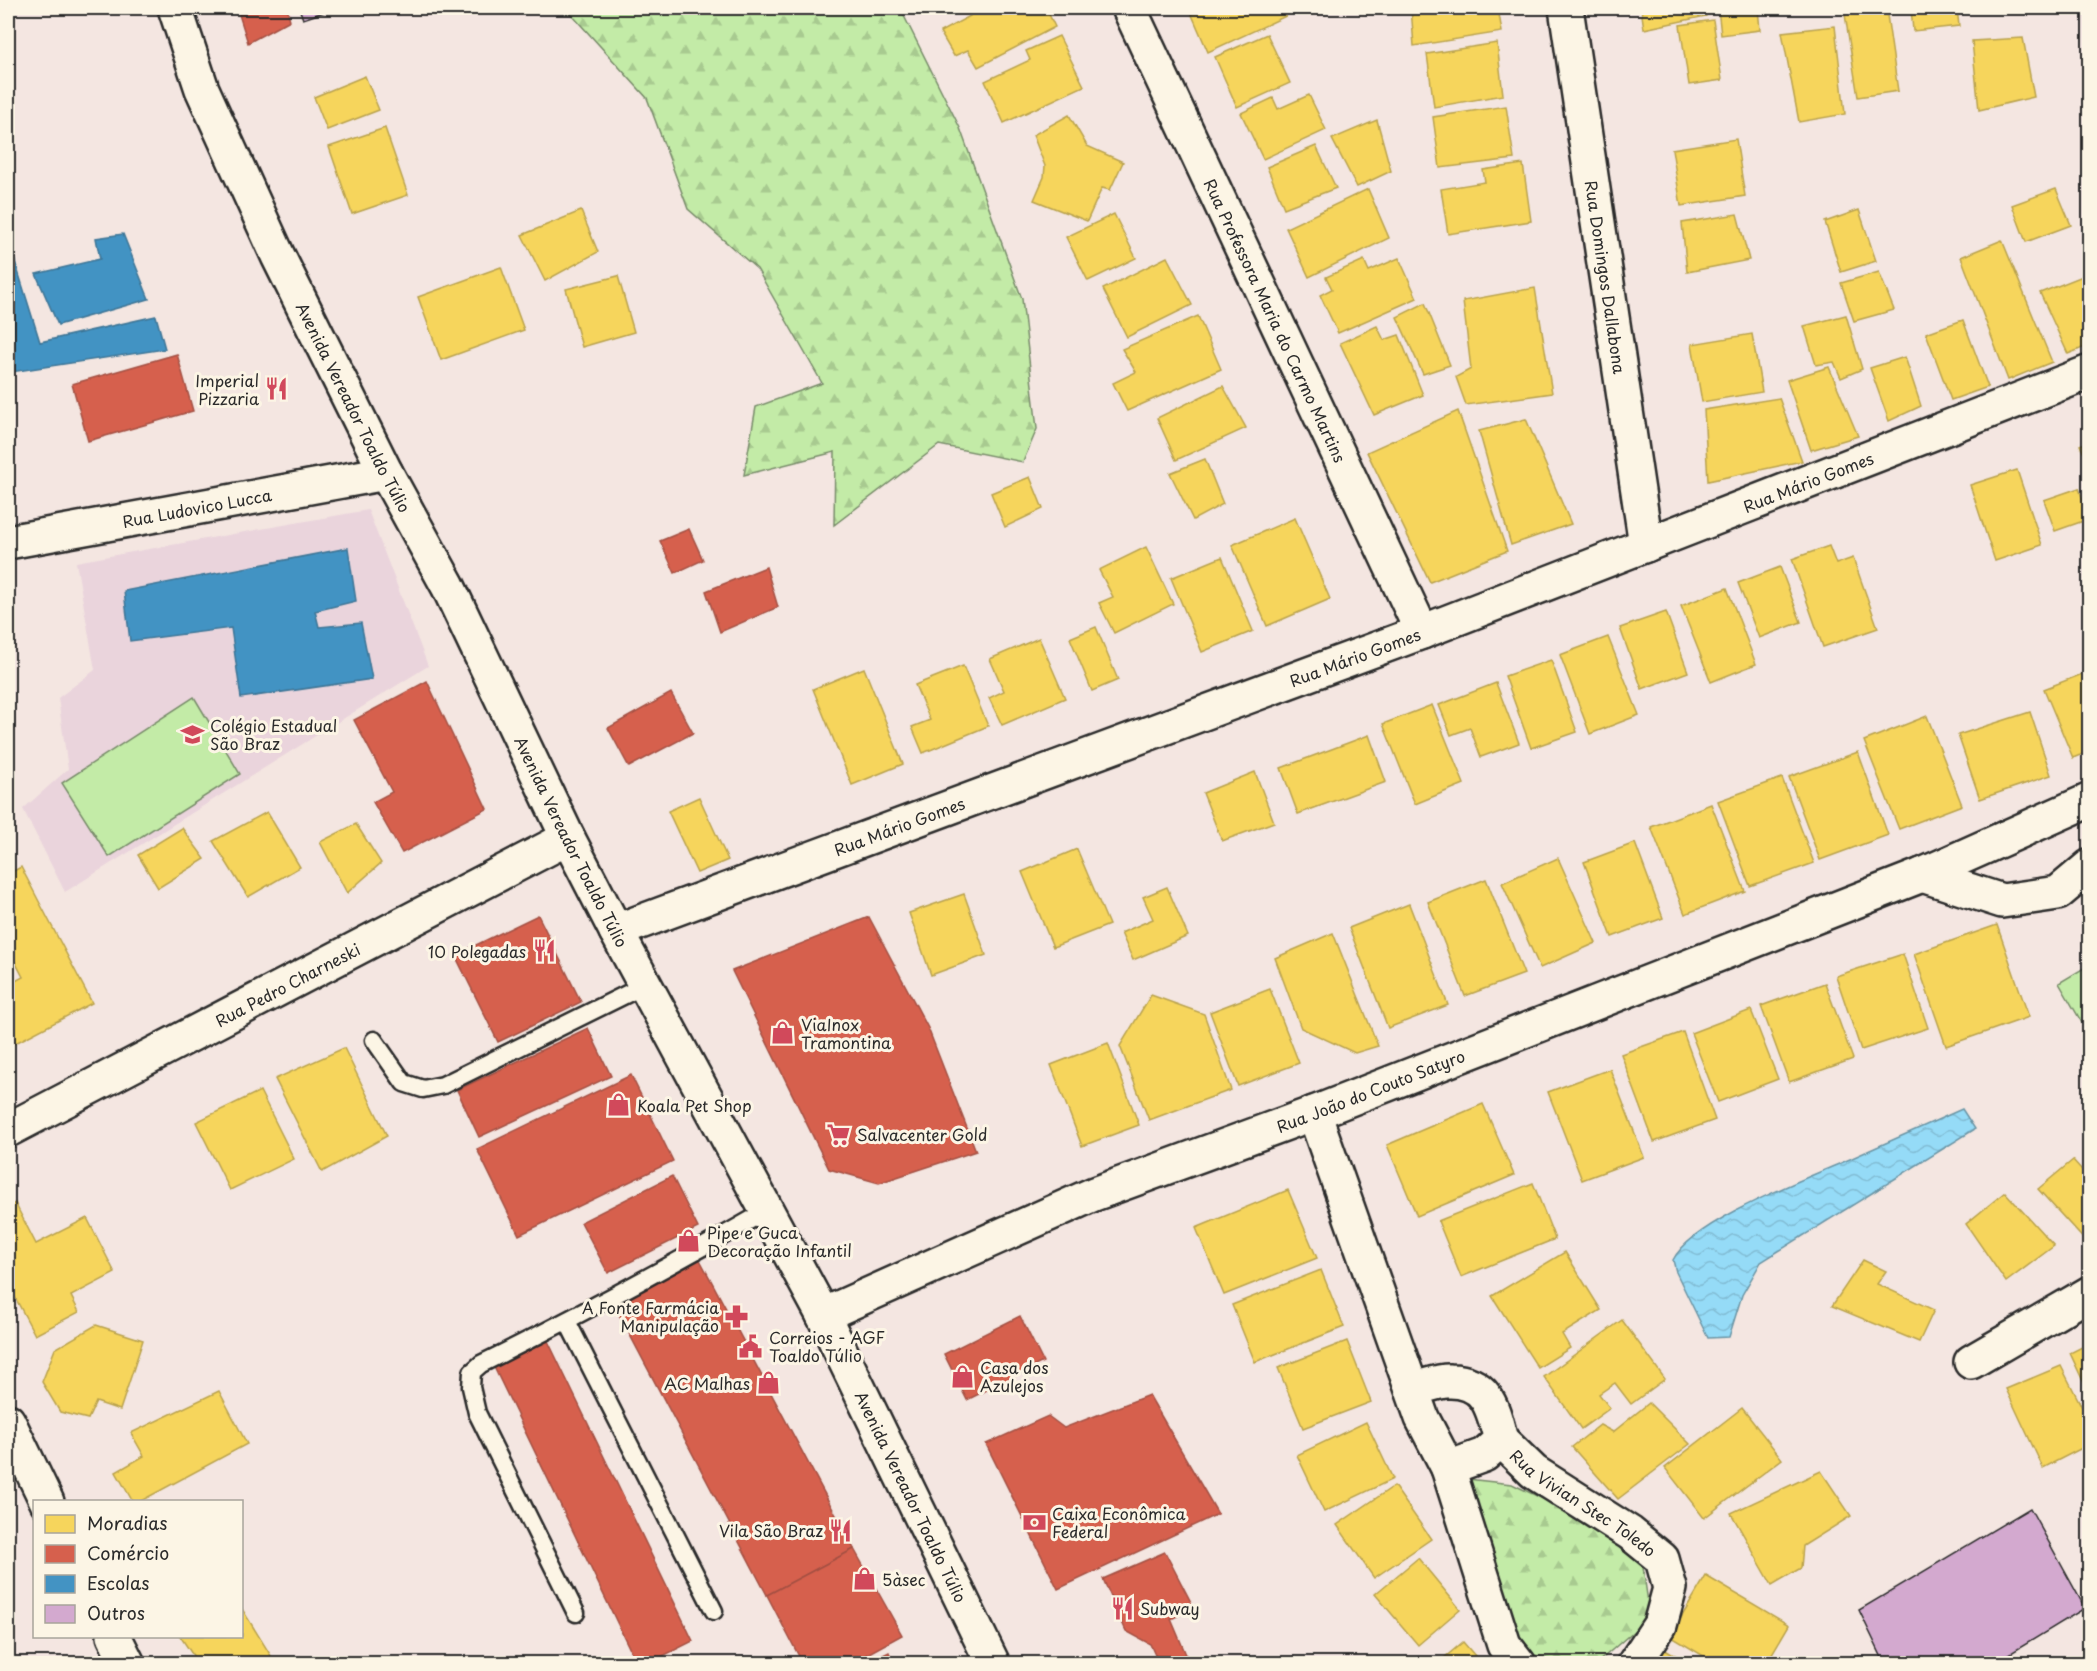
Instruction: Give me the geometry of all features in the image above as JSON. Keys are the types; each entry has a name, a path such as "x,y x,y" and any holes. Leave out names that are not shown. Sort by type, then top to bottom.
{"street":[{"name":"Avenida Vereador Toaldo Túlio","path":"174,8 202,89 278,256 386,473 448,586 568,838 823,1315 993,1664"},
{"name":"Rua Professora Maria do Carmo Martins","path":"1130,8 1422,632"},
{"name":"Rua Domingos Dallabona","path":"1566,8 1646,546"},
{"name":"Rua Mário Gomes","path":"616,931 1422,632 2090,372"},
{"name":"Rua Ludovico Lucca","path":"8,542 386,473"},
{"name":"Rua João do Couto Satyro","path":"823,1315 1094,1194 1314,1113 1922,875 2090,800"},
{"name":"Rua Pedro Charneski","path":"8,1130 568,838"},
{"path":"1922,875 2002,901 2058,893 2090,866"},
{"path":"1314,1113 1422,1418 1448,1468 1504,1645 1519,1664"},
{"path":"1971,1362 2090,1293"},
{"name":"Rua Vivian Stec Toledo","path":"1413,1389 1450,1380 1470,1384 1487,1396 1501,1440 1534,1472 1630,1533 1662,1559 1670,1588 1660,1625 1634,1664"},
{"path":"8,1421 46,1500"},
{"name":"Rua Vivian Stec Toledo","path":"1448,1468 1484,1455 1501,1440"},
{"path":"115,1638 128,1664"}],"lane":[{"path":"374,1040 404,1083 423,1089 433,1087 645,985"},
{"path":"576,1612 477,1413 471,1387 472,1372 481,1364 567,1321 768,1210"},
{"path":"567,1321 714,1611"}],"shaded area":[{"name":"Colégio Estadual São Braz","path":"368,510 428,666 65,892 23,809 68,769 58,698 95,670 76,562"}],"green space":[{"path":"509,8 900,8 960,128 1022,299 1037,429 1023,462 939,445 834,525 835,452 744,475 756,407 822,383 757,269 688,209 647,98 571,14"},
{"path":"194,697 240,774 109,857 62,783"},
{"path":"2089,965 2089,1035 2059,983"},
{"path":"1458,1478 1512,1484 1640,1546 1650,1617 1597,1663 1562,1663 1513,1649"}],"water":[{"path":"1962,1109 1975,1129 1761,1262 1742,1295 1729,1337 1708,1338 1676,1272 1673,1260 1684,1246 1702,1231 1749,1204"}],"building: Moradias":[{"path":"1046,8 1055,27 978,67 968,50 954,56 940,32 970,16 971,9"},
{"path":"1189,8 1282,8 1286,16 1208,52"},
{"path":"1411,8 1498,8 1502,32 1414,46"},
{"path":"1641,8 1705,8 1706,16 1644,29"},
{"path":"1718,8 1758,8 1760,30 1721,35"},
{"path":"1844,8 1886,8 1898,91 1858,97"},
{"path":"1911,8 1957,8 1959,26 1913,31"},
{"path":"1713,20 1722,80 1689,85 1680,25"},
{"path":"1835,26 1845,114 1799,122 1782,32"},
{"path":"1267,34 1290,83 1237,107 1215,57"},
{"path":"1059,36 1084,86 1004,123 985,81 1030,60 1026,51"},
{"path":"2023,38 2034,97 1979,110 1972,41"},
{"path":"1497,43 1503,95 1434,107 1427,54"},
{"path":"365,76 379,110 327,130 314,97"},
{"path":"1309,95 1326,130 1263,159 1241,113 1273,98 1278,109"},
{"path":"1506,106 1514,159 1440,168 1433,117"},
{"path":"1069,115 1087,146 1123,162 1110,190 1102,188 1087,221 1034,200 1044,177 1045,166 1033,135"},
{"path":"1377,120 1391,171 1357,187 1332,139"},
{"path":"385,128 408,195 352,214 329,147"},
{"path":"1736,139 1745,196 1681,206 1672,149"},
{"path":"1316,146 1336,188 1284,208 1267,167"},
{"path":"1523,164 1531,221 1448,234 1441,189 1485,182 1483,170"},
{"path":"1368,189 1389,238 1309,277 1286,228"},
{"path":"2056,189 2071,225 2026,242 2012,205"},
{"path":"1859,210 1876,261 1841,272 1825,222"},
{"path":"581,211 598,252 545,281 522,235"},
{"path":"1114,214 1136,258 1088,281 1066,237"},
{"path":"1737,214 1749,260 1687,272 1682,223"},
{"path":"2002,240 2052,362 2008,380 1961,257"},
{"path":"1167,257 1192,305 1127,337 1103,289"},
{"path":"1399,258 1417,298 1338,333 1320,295 1332,289 1326,277 1364,260 1369,271"},
{"path":"501,267 524,330 441,360 418,297"},
{"path":"1879,272 1894,310 1854,321 1841,283"},
{"path":"2090,273 2090,345 2068,354 2040,293"},
{"path":"618,276 634,332 582,347 566,289"},
{"path":"1535,288 1552,393 1466,405 1456,377 1471,369 1463,301"},
{"path":"1425,303 1450,365 1423,374 1397,317"},
{"path":"1846,315 1862,369 1841,378 1834,362 1816,365 1804,326"},
{"path":"1198,316 1221,369 1127,411 1113,383 1136,372 1122,349"},
{"path":"1963,320 1988,387 1951,400 1926,333"},
{"path":"1377,326 1384,340 1399,335 1423,395 1374,415 1340,343"},
{"path":"1752,334 1762,392 1702,402 1692,344"},
{"path":"1905,357 1921,406 1889,421 1870,368"},
{"path":"1829,367 1858,436 1811,450 1787,380"},
{"path":"1223,386 1246,428 1176,460 1157,418"},
{"path":"1779,398 1802,461 1708,481 1704,410"},
{"path":"1458,411 1507,551 1430,582 1367,452"},
{"path":"1526,419 1571,524 1511,545 1479,431"},
{"path":"2090,441 2090,467 2080,445"},
{"path":"1205,459 1223,504 1193,520 1170,473"},
{"path":"2017,470 2042,545 1995,561 1970,485"},
{"path":"1030,477 1043,509 1005,527 991,493"},
{"path":"2079,488 2089,519 2055,531 2044,500"},
{"path":"1295,518 1330,599 1267,626 1232,545"},
{"path":"1829,546 1836,564 1853,558 1878,628 1823,647 1792,559"},
{"path":"1146,547 1173,604 1114,633 1099,603 1113,597 1099,570"},
{"path":"1222,557 1253,631 1202,652 1171,578"},
{"path":"1780,567 1801,622 1759,638 1738,583"},
{"path":"1727,588 1756,664 1711,682 1681,606"},
{"path":"1666,612 1688,672 1642,689 1620,628"},
{"path":"1096,627 1118,680 1092,691 1070,638"},
{"path":"1608,637 1639,715 1590,734 1560,655"},
{"path":"1039,638 1065,698 1002,725 989,698 1004,691 990,659"},
{"path":"1551,660 1577,732 1531,748 1505,676"},
{"path":"963,666 988,726 923,753 912,727 930,720 915,685"},
{"path":"864,668 903,764 852,785 813,689"},
{"path":"2090,671 2090,751 2073,758 2044,689"},
{"path":"1496,683 1519,743 1481,757 1470,728 1451,735 1439,705"},
{"path":"1432,705 1464,784 1415,804 1383,724"},
{"path":"2030,712 2051,775 1980,799 1958,735"},
{"path":"1927,716 1962,805 1899,829 1864,741"},
{"path":"1369,735 1386,782 1298,814 1281,768"},
{"path":"1858,752 1888,835 1820,860 1789,777"},
{"path":"1255,772 1274,822 1222,841 1203,793"},
{"path":"1782,778 1814,863 1750,886 1718,801"},
{"path":"699,797 728,860 697,873 668,811"},
{"path":"1711,804 1745,891 1685,914 1651,827"},
{"path":"267,812 300,867 248,897 213,841"},
{"path":"356,824 381,863 347,893 320,842"},
{"path":"182,828 205,859 158,888 138,855"},
{"path":"1635,843 1663,918 1612,937 1584,862"},
{"path":"1077,849 1109,925 1053,947 1022,872"},
{"path":"1558,858 1596,943 1540,968 1502,883"},
{"path":"21,867 92,1003 8,1047 8,985 23,977 8,948 8,874"},
{"path":"1486,879 1524,974 1465,996 1428,902"},
{"path":"1167,887 1188,936 1133,960 1121,933 1153,919 1143,897"},
{"path":"964,894 986,955 931,975 909,913"},
{"path":"1409,904 1448,1005 1388,1028 1349,928"},
{"path":"1997,925 2029,1017 1946,1046 1914,954"},
{"path":"1333,933 1378,1046 1355,1053 1301,1028 1275,958"},
{"path":"1903,954 1928,1028 1861,1050 1836,976"},
{"path":"1825,983 1853,1059 1789,1082 1761,1006"},
{"path":"1270,989 1299,1063 1238,1086 1210,1012"},
{"path":"1151,995 1204,1014 1231,1090 1149,1120 1120,1046"},
{"path":"1751,1010 1778,1079 1718,1102 1691,1033"},
{"path":"1683,1032 1715,1120 1654,1142 1621,1054"},
{"path":"1108,1043 1139,1125 1082,1146 1051,1065"},
{"path":"344,1048 387,1136 322,1172 275,1079"},
{"path":"1610,1069 1644,1157 1582,1180 1548,1092"},
{"path":"260,1091 294,1159 230,1190 196,1122"},
{"path":"1483,1104 1514,1175 1417,1216 1387,1145"},
{"path":"2073,1160 2090,1179 2089,1245 2038,1189"},
{"path":"1533,1183 1555,1239 1461,1277 1438,1221"},
{"path":"1288,1190 1317,1258 1224,1295 1196,1228"},
{"path":"2005,1192 2054,1246 2006,1282 1966,1224"},
{"path":"15,1203 36,1244 87,1218 115,1273 71,1296 79,1312 35,1335 8,1284 8,1207"},
{"path":"1565,1252 1601,1310 1562,1334 1570,1348 1538,1368 1492,1296"},
{"path":"1863,1260 1886,1271 1877,1284 1934,1310 1919,1342 1832,1306"},
{"path":"1321,1270 1344,1327 1255,1362 1232,1305"},
{"path":"1622,1320 1665,1379 1631,1404 1615,1383 1599,1394 1610,1408 1581,1429 1544,1377"},
{"path":"96,1325 143,1340 120,1410 96,1402 88,1419 60,1412 42,1382 55,1349"},
{"path":"1347,1341 1371,1402 1303,1428 1278,1368"},
{"path":"2090,1343 2090,1396 2070,1353"},
{"path":"2061,1366 2090,1423 2090,1444 2043,1468 2006,1389"},
{"path":"219,1391 247,1444 143,1500 132,1500 116,1472 144,1456 131,1433"},
{"path":"1649,1403 1690,1444 1618,1499 1572,1447 1600,1425 1613,1432"},
{"path":"1742,1408 1782,1459 1704,1518 1665,1468"},
{"path":"1366,1422 1393,1479 1324,1512 1297,1455"},
{"path":"1821,1471 1851,1516 1803,1546 1801,1568 1772,1585 1731,1513"},
{"path":"1394,1486 1431,1539 1374,1578 1337,1525"},
{"path":"1418,1558 1460,1609 1418,1645 1375,1594"},
{"path":"1706,1576 1789,1625 1766,1664 1717,1664 1670,1636"},
{"path":"243,1611 276,1664 190,1664 196,1660 181,1638 243,1638"},
{"path":"1463,1642 1482,1664 1437,1664"},
{"path":"1662,1647 1690,1664 1652,1664"}],"building: Comércio":[{"path":"237,8 287,8 290,20 248,43"},
{"path":"177,354 193,411 88,441 72,384"},
{"path":"689,529 703,560 675,573 660,541"},
{"path":"766,567 778,607 720,632 706,591"},
{"path":"427,681 487,809 402,853 373,802 392,792 354,720"},
{"path":"671,693 693,733 629,767 608,728"},
{"path":"538,915 581,1002 498,1042 455,955"},
{"path":"869,917 928,1028 976,1151 879,1183 829,1169 732,971"},
{"path":"588,1028 611,1076 479,1137 457,1090"},
{"path":"631,1075 673,1161 519,1235 477,1149"},
{"path":"672,1176 698,1228 608,1273 581,1222"},
{"path":"698,1256 854,1549 767,1595 612,1301"},
{"path":"1020,1316 1043,1362 967,1400 944,1354"},
{"path":"548,1341 693,1641 647,1664 637,1664 494,1367"},
{"path":"1149,1395 1218,1514 1058,1589 986,1444 1048,1416 1064,1428"},
{"path":"854,1549 902,1635 849,1664 803,1664 767,1595"},
{"path":"1165,1552 1194,1608 1171,1619 1190,1664 1159,1664 1150,1644 1126,1631 1103,1579"},
{"path":"889,1652 894,1664 865,1664"}],"building: Escolas":[{"path":"123,234 149,299 58,325 36,274 100,259 96,238"},
{"path":"13,255 40,342 156,316 165,349 11,372 8,363 8,256"},
{"path":"348,548 356,601 315,611 319,627 361,623 372,679 241,698 231,628 130,641 124,591"}],"building: Outros":[{"path":"299,8 336,8 303,19"},
{"path":"2030,1508 2085,1608 1993,1664 1885,1664 1859,1610"}],"place":[{"name":"Imperial Pizzaria","path":"277,389"},
{"name":"Colégio Estadual São Braz","path":"192,734"},
{"name":"10 Polegadas","path":"544,951"},
{"name":"ViaInox Tramontina","path":"783,1033"},
{"name":"Koala Pet Shop","path":"619,1105"},
{"name":"Salvacenter Gold","path":"839,1134"},
{"name":"Pipe e Guca Decoração Infantil","path":"689,1241"},
{"name":"A Fonte Farmácia Manipulação","path":"737,1316"},
{"name":"Correios - AGF Toaldo Túlio","path":"751,1346"},
{"name":"Casa dos Azulejos","path":"962,1376"},
{"name":"AC Malhas","path":"768,1383"},
{"name":"Caixa Econômica Federal","path":"1034,1522"},
{"name":"Vila São Braz","path":"841,1530"},
{"name":"5àsec","path":"864,1579"},
{"name":"Subway","path":"1122,1608"}]}
